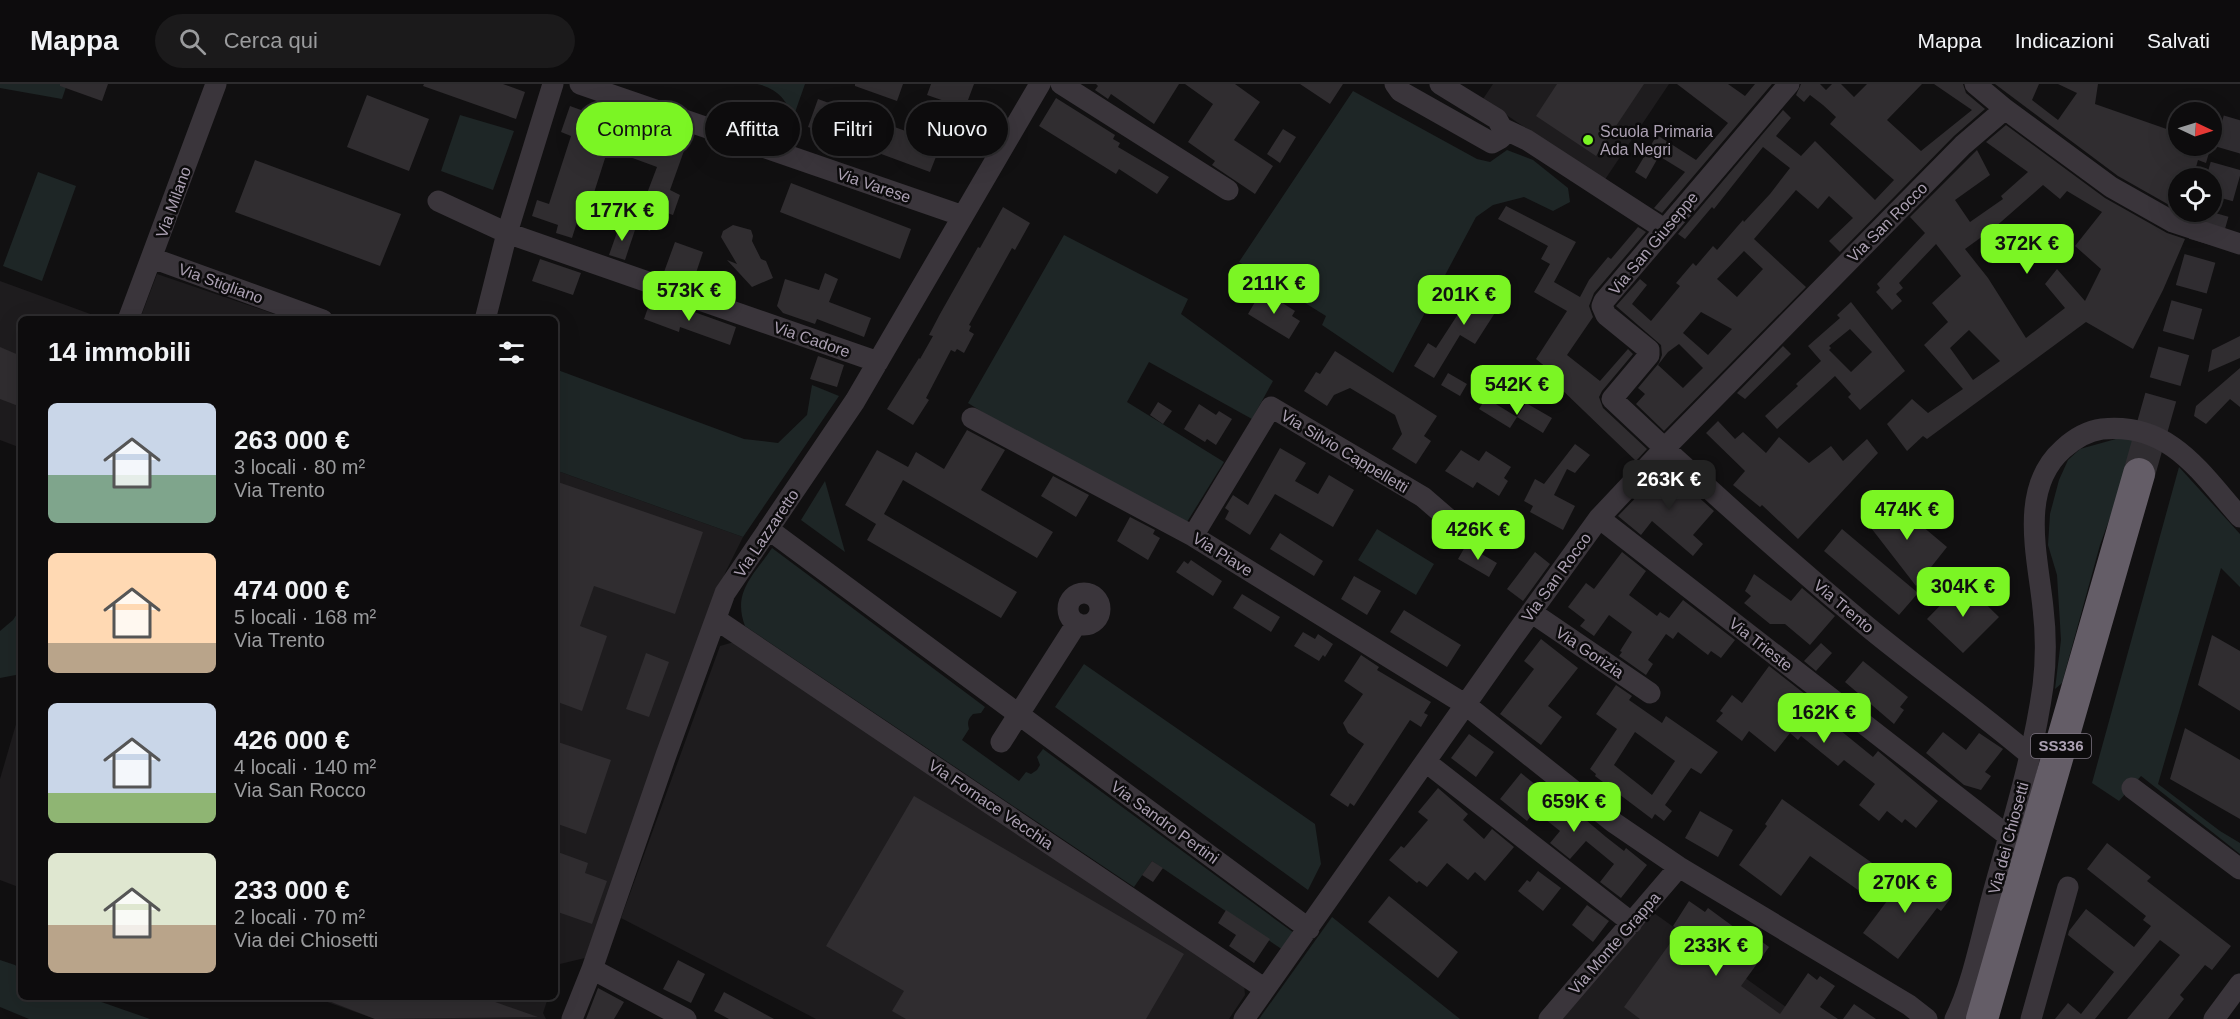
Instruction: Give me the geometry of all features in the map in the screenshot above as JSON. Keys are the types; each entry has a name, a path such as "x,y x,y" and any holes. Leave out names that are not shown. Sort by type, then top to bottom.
{"highway":[{"name":"SS336","path":"1982,1019 2149,477 2004,1019"}],"street":[{"name":"Via Milano","path":"130,316 216,84"},
{"path":"485,316 507,233 553,84"},
{"name":"Via Varese","path":"580,84 963,216"},
{"name":"Via Lazzaretto","path":"572,1019 592,969 725,593 855,401 1040,84"},
{"path":"1061,84 1228,190"},
{"path":"1395,84 1400,91 1492,143 1501,138 1502,128 1497,119 1440,84"},
{"name":"Via San Giuseppe","path":"1664,449 1612,399 1649,355 1649,350 1605,315 1602,306 1664,229 1789,84"},
{"path":"1976,84 2005,109 2111,188 2173,222 2240,243"},
{"name":"Via San Rocco","path":"1244,1019 1599,518 1963,145 2005,109"},
{"path":"1502,128 1527,140 1664,229"},
{"name":"Via Cadore","path":"438,201 507,233 879,362"},
{"name":"Via Stigliano","path":"152,258 312,316"},
{"name":"Via Silvio Cappelletti","path":"1193,536 1271,407 1423,497 1452,522"},
{"name":"Via Piave","path":"972,418 1193,536 1466,705"},
{"name":"Via dei Chiosetti","path":"1955,1019 1960,1008 2030,755 2044,683 2044,610 2036,554 2035,503 2039,482 2055,456 2071,441 2095,430 2129,428 2156,436 2174,446 2192,462 2240,517"},
{"name":"Via Trento","path":"1664,449 1864,624 1975,709 2030,755"},
{"name":"Via Trieste","path":"1599,518 2008,836"},
{"name":"Via Sandro Pertini","path":"768,529 1309,929"},
{"name":"Via Gorizia","path":"1531,612 1650,693"},
{"name":"Via Fornace Vecchia","path":"717,620 1265,989"},
{"path":"1001,742 1077,623"},
{"path":"1466,705 1612,822 1679,867 1909,1005 1927,1019"},
{"path":"1426,762 1632,923"},
{"path":"2132,788 2240,869"},
{"name":"Via Monte Grappa","path":"1549,1019 1679,867"},
{"path":"2031,1019 2068,887"},
{"path":"592,969 686,1019"},
{"path":"2223,1016 2240,984"}],"shaded area":[{"path":"0,84 67,84 62,99 0,88"},
{"path":"757,84 805,84 799,102 785,102 776,92"},
{"name":"Scuola Primaria Ada Negri","path":"1493,84 1669,84 1604,181 1483,99"},
{"path":"1353,91 1477,159 1490,162 1507,150 1533,160 1568,188 1570,202 1553,211 1524,197 1493,205 1476,217 1393,373 1322,325 1326,316 1239,262"},
{"path":"460,115 514,131 493,190 441,171"},
{"path":"38,172 76,186 42,281 3,266"},
{"path":"1064,235 1188,299 1181,314 1273,381 1252,419 1149,362 1127,402 1224,462 1187,522 1021,436 968,403"},
{"path":"157,274 280,316 141,316"},
{"path":"0,281 96,316 18,316 18,447 0,440"},
{"path":"558,370 744,439 778,443 807,415 812,385 839,396 743,537 558,471"},
{"path":"2123,437 2139,438 2100,545 2062,683 2055,689 2061,640 2057,575 2048,545 2050,514 2059,480 2068,460 2080,449"},
{"path":"2179,467 2240,534 2240,587 2221,568 2158,784 2220,831 2240,843 2240,854 2141,776 2119,801 2092,783"},
{"path":"558,471 743,537 726,571 585,958 560,964 558,969"},
{"path":"825,481 845,552 801,520"},
{"path":"1377,529 1434,564 1416,595 1358,560"},
{"path":"772,548 985,707 981,713 970,717 969,729 962,740 1019,781 1026,772 1031,774 1037,770 1040,765 1037,757 1043,749 1294,933 1283,950 1152,861 1134,887 745,626 741,603 743,593"},
{"path":"18,612 18,675 0,678 0,631"},
{"path":"734,642 1244,983 1245,995 1229,1019 816,1019 621,918 720,646"},
{"path":"1084,664 1315,824 1321,864 1308,890 1055,707"},
{"path":"18,717 18,887 0,880 0,779"},
{"path":"1654,913 1803,1019 1560,1019"},
{"path":"1332,917 1460,1019 1259,1019"},
{"path":"0,960 18,968 18,1000 96,1000 150,1019 29,1019 0,1007"},
{"path":"322,1000 547,1000 543,1013 546,1019 375,1019"}],"building":[{"path":"60,84 108,84 102,101 60,86"},
{"path":"424,84 503,84 525,92 516,119 423,86"},
{"path":"855,84 903,84 897,101 855,86"},
{"path":"931,84 974,84 967,102 947,102 927,95"},
{"path":"1096,84 1179,84 1154,124 1111,94 1108,99 1095,90 1098,86"},
{"path":"1185,84 1235,84 1260,102 1234,140 1273,166 1255,194 1212,165 1215,161 1188,142 1213,104"},
{"path":"1300,84 1343,84 1330,104"},
{"path":"1557,84 1644,84 1596,156 1536,116"},
{"path":"1677,84 1728,84 1745,96 1755,84 1772,84 1662,213 1654,208 1685,172 1659,156 1646,179 1635,172 1657,135 1696,160 1728,123"},
{"path":"1801,84 1820,84 1826,90 1832,84 1841,84 1854,97 1867,84 1922,84 1887,120 1921,151 1972,110 1934,84 1963,84 1966,93 1985,109 1954,136 1840,252 1829,241 1853,218 1829,196 1818,209 1796,190 1754,239 1806,287 1664,431 1636,404 1645,394 1638,388 1659,363 1662,355 1661,345 1616,306 1640,279 1647,285 1632,304 1651,321 1680,286 1676,283 1693,263 1696,266 1713,246 1717,250 1770,194 1790,168 1763,147 1714,209 1712,207 1685,239 1678,234 1783,110 1791,118 1776,136 1801,156 1815,141 1875,200 1894,180 1830,124 1836,117 1823,105 1810,95 1804,102 1796,95","holes":["1744,251 1763,269 1737,297 1717,279","1701,312 1732,329 1708,355 1683,333","1679,344 1703,368 1683,388 1658,365 1668,352"]},
{"path":"1995,84 2039,84 2032,100 2058,120 2077,93 2058,84 2098,84 2095,104 2168,130 2168,156 2208,156 2206,163 2198,160 2196,168 2168,168 2168,204 2118,176"},
{"path":"367,95 429,119 409,171 347,147"},
{"path":"1056,98 1115,135 1113,139 1120,143 1118,147 1169,177 1157,194 1119,169 1116,174 1039,126"},
{"path":"570,106 576,108 576,156 606,156 592,199 585,197 572,238 556,233 558,225 532,216 537,200 549,204 571,136 561,132"},
{"path":"812,116 812,128 808,127"},
{"path":"2006,125 2105,198 2167,233 2185,239 2163,290 2133,349 2086,322 1927,439 1923,436 1907,451 1887,424 1912,399 1928,413 1963,389 1924,345 1948,322 1932,303 1961,276 1936,244 1899,283 1903,288 1896,294 1902,301 1892,310 1876,292 1880,288 1877,284 1925,233 1910,217 1977,150 1990,175 1955,200 1970,222 2003,199 2001,196 2028,172 1986,142","holes":["2043,185 2060,199 2067,191 2102,212 2075,246 2101,269 2085,301 2057,269 2045,284 2065,308 2026,338 1988,278 1965,249 1994,228","1969,330 2000,361 1973,380 1950,348"]},
{"path":"894,127 906,131 906,156 936,156 930,172 887,156 894,156"},
{"path":"1283,129 1296,137 1280,163 1267,154"},
{"path":"627,156 682,156 670,190 680,195 673,215 658,210 650,231 635,225 657,167"},
{"path":"255,160 401,214 380,266 235,212"},
{"path":"791,183 911,229 900,259 780,212"},
{"path":"1506,206 1576,242 1554,282 1580,297 1589,280 1608,257 1611,259 1638,227 1646,232 1594,293 1589,306 1593,317 1567,355 1600,381 1628,349 1633,354 1599,397 1603,408 1647,449 1636,461 1557,385 1559,378 1536,359 1567,311 1534,292 1550,264 1541,259 1548,246 1498,219"},
{"path":"1003,207 1030,223 1015,250 1012,248 969,325 971,326 969,331 974,334 964,353 957,349 955,352 951,350 926,398 929,400 913,425 887,409 920,359 933,336 929,335 940,314"},
{"path":"620,224 635,230 625,260 609,255"},
{"path":"733,225 751,230 752,241 761,259 766,261 773,278 752,287 727,260 737,264 721,237 723,231"},
{"path":"675,242 703,252 693,282 664,272"},
{"path":"540,259 581,273 573,295 532,281"},
{"path":"825,273 838,279 829,302 871,318 864,337 817,319 815,324 783,313 777,306 785,279 819,290"},
{"path":"1482,277 1507,294 1475,344 1460,335 1434,378 1414,366 1428,343 1436,348"},
{"path":"1262,290 1295,311 1292,316 1300,321 1289,339 1248,314"},
{"path":"658,299 736,327 730,345 680,327 679,332 644,319 649,305 655,308"},
{"path":"1851,302 1905,371 1860,410 1848,397 1851,394 1835,376 1777,429 1765,416 1821,361 1808,346 1840,318 1837,315","holes":["1850,329 1872,352 1851,372 1829,350 1831,348 1829,346"]},
{"path":"2240,336 2240,358 2208,372 2212,350"},
{"path":"1783,346 1791,354 1745,399 1737,393"},
{"path":"0,347 18,355 18,406 0,399"},
{"path":"1335,351 1437,416 1424,436 1431,441 1416,464 1392,449 1402,434 1395,415 1350,388 1334,395 1327,406 1304,391 1316,372 1320,374"},
{"path":"818,356 844,365 837,387 810,379"},
{"path":"2240,368 2240,407 2230,399 2206,424 2194,416 2196,406"},
{"path":"1448,373 1467,384 1460,396 1441,385"},
{"path":"1486,398 1517,417 1510,428 1479,409"},
{"path":"1158,402 1172,411 1163,424 1150,415"},
{"path":"1526,403 1552,418 1543,433 1517,417"},
{"path":"1199,404 1216,415 1219,411 1232,419 1216,445 1207,439 1205,442 1184,429"},
{"path":"1718,421 1735,439 1743,432 1766,453 1779,437 1809,463 1831,446 1843,461 1867,439 1878,453 1798,539 1762,505 1760,507 1733,485 1745,471 1706,433"},
{"path":"967,430 1005,450 981,490 1053,532 1037,558 903,480 884,514 1017,592 1001,618 867,540 876,524 845,505 877,450 908,467 916,452 944,469"},
{"path":"1575,444 1590,455 1575,473 1567,469 1554,495 1575,506 1563,530 1530,512 1533,506 1524,501 1535,479 1544,484"},
{"path":"1280,448 1306,463 1295,481 1318,494 1329,475 1354,490 1333,527 1275,494 1250,535 1225,519 1229,511 1225,508 1233,495 1248,505"},
{"path":"1461,450 1479,461 1486,451 1511,467 1504,478 1508,481 1499,496 1477,482 1473,488 1445,471"},
{"path":"1666,468 1714,511 1693,535 1703,544 1693,556 1652,521 1641,535 1618,516 1646,487 1648,489"},
{"path":"1053,476 1089,495 1076,517 1041,496"},
{"path":"558,482 703,532 675,614 594,586 580,626 607,636 582,711 558,702"},
{"path":"1890,499 1947,547 1916,586 1868,524"},
{"path":"1130,517 1155,530 1153,534 1160,538 1148,560 1117,541"},
{"path":"1842,529 1918,593 1899,615 1824,551"},
{"path":"1280,533 1323,561 1314,576 1270,549"},
{"path":"1466,545 1497,563 1489,577 1458,559"},
{"path":"1535,552 1550,564 1523,601 1507,589"},
{"path":"1622,552 1646,571 1629,595 1657,616 1660,612 1669,618 1683,600 1735,640 1721,658 1711,651 1708,655 1678,632 1673,639 1666,634 1648,660 1653,664 1646,675 1619,656 1632,632 1609,615 1594,636 1580,626 1585,620 1568,607 1586,583 1594,589"},
{"path":"1191,560 1222,581 1213,596 1176,572 1184,561 1188,564"},
{"path":"1754,574 1791,601 1802,588 1835,616 1810,645 1785,624 1770,624 1744,603 1751,596 1745,591"},
{"path":"1354,576 1381,591 1367,615 1341,599"},
{"path":"1963,582 1999,617 1963,653 1927,619"},
{"path":"1242,594 1280,617 1271,632 1233,608"},
{"path":"1404,610 1461,645 1447,667 1390,632"},
{"path":"1303,632 1315,639 1318,634 1333,644 1325,657 1323,655 1319,661 1294,646"},
{"path":"2212,635 2240,651 2240,711 2198,685"},
{"path":"1541,639 1578,668 1548,706 1562,717 1541,745 1500,714 1534,669 1524,661"},
{"path":"1821,643 1832,653 1816,671 1804,661"},
{"path":"646,653 669,662 649,717 626,709"},
{"path":"1361,655 1379,667 1377,670 1431,702 1424,713 1428,715 1421,727 1410,720 1354,806 1350,803 1348,807 1330,795 1364,744 1348,733 1343,723 1363,694 1344,681"},
{"path":"1863,661 1908,697 1900,707 1904,710 1894,724 1845,682"},
{"path":"1769,666 1823,708 1819,713 1873,757 1878,751 1938,801 1916,828 1905,819 1902,823 1887,811 1879,821 1859,805 1875,784 1844,760 1838,766 1801,736 1798,740 1790,733 1775,752 1749,731 1742,741 1716,721 1723,713 1720,711 1732,695 1742,703"},
{"path":"1616,685 1632,696 1629,700 1662,723 1666,716 1718,752 1701,774 1691,768 1665,805 1672,811 1664,821 1655,814 1652,819 1595,776 1596,774 1590,769 1617,729 1596,714","holes":["1635,732 1675,761 1652,795 1614,765"]},
{"path":"2185,728 2240,760 2240,819 2170,779"},
{"path":"1943,732 1966,750 1979,733 2003,749 1985,772 1991,776 1981,790 1964,785 1926,753"},
{"path":"1469,734 1494,752 1476,777 1451,758"},
{"path":"558,742 611,760 586,834 558,824"},
{"path":"1521,773 1571,813 1574,810 1624,851 1626,848 1647,865 1621,898 1600,882 1614,864 1586,841 1570,859 1550,843 1560,831 1535,811 1527,821 1500,799"},
{"path":"1438,788 1468,814 1463,820 1484,839 1492,829 1514,847 1485,881 1475,872 1468,880 1447,863 1427,887 1419,881 1417,883 1389,860 1401,846 1404,848 1428,820 1418,812"},
{"path":"914,796 1184,954 1146,1019 906,1019 892,1011 904,991 826,946"},
{"path":"1782,799 1875,865 1858,890 1810,856 1781,896 1739,865 1767,826 1765,824"},
{"path":"1700,811 1733,830 1718,857 1685,838"},
{"path":"2107,843 2151,877 2147,881 2231,946 2212,970 2205,965 2180,995 2184,999 2168,1019 2127,1019 2180,955 2160,940 2095,1019 2055,1019 2068,1003 2081,1014 2114,972 2068,935 2086,909 2134,947 2151,926 2143,920 2146,916 2087,869"},
{"path":"558,852 588,863 585,873 607,881 592,924 558,912"},
{"path":"1152,861 1163,868 1153,882 1142,875"},
{"path":"1911,869 1950,899 1941,911 1937,908 1898,959 1863,933"},
{"path":"1538,871 1561,888 1543,911 1518,891 1527,880 1530,882"},
{"path":"1389,896 1458,952 1438,978 1368,922"},
{"path":"1689,901 1705,912 1708,908 1742,933 1745,929 1769,947 1741,986 1780,1014 1808,973 1817,980 1820,976 1835,986 1820,1007 1838,1019 1640,1019 1624,1007 1679,931 1673,926"},
{"path":"1587,905 1609,921 1593,942 1572,925"},
{"path":"1226,910 1270,939 1254,963 1229,946 1236,935 1218,923"},
{"path":"678,960 705,974 691,1003 663,989"},
{"path":"598,988 624,1002 614,1019 586,1019"},
{"path":"724,992 774,1019 729,1019 714,1011"},
{"path":"326,1000 490,1000 538,1017 375,1019"},
{"path":"1854,1004 1876,1019 1843,1019"}],"tunnel":[{"path":"2139,474 2240,117"}],"place":[{"name":"Scuola Primaria Ada Negri","path":"1588,140"}]}
